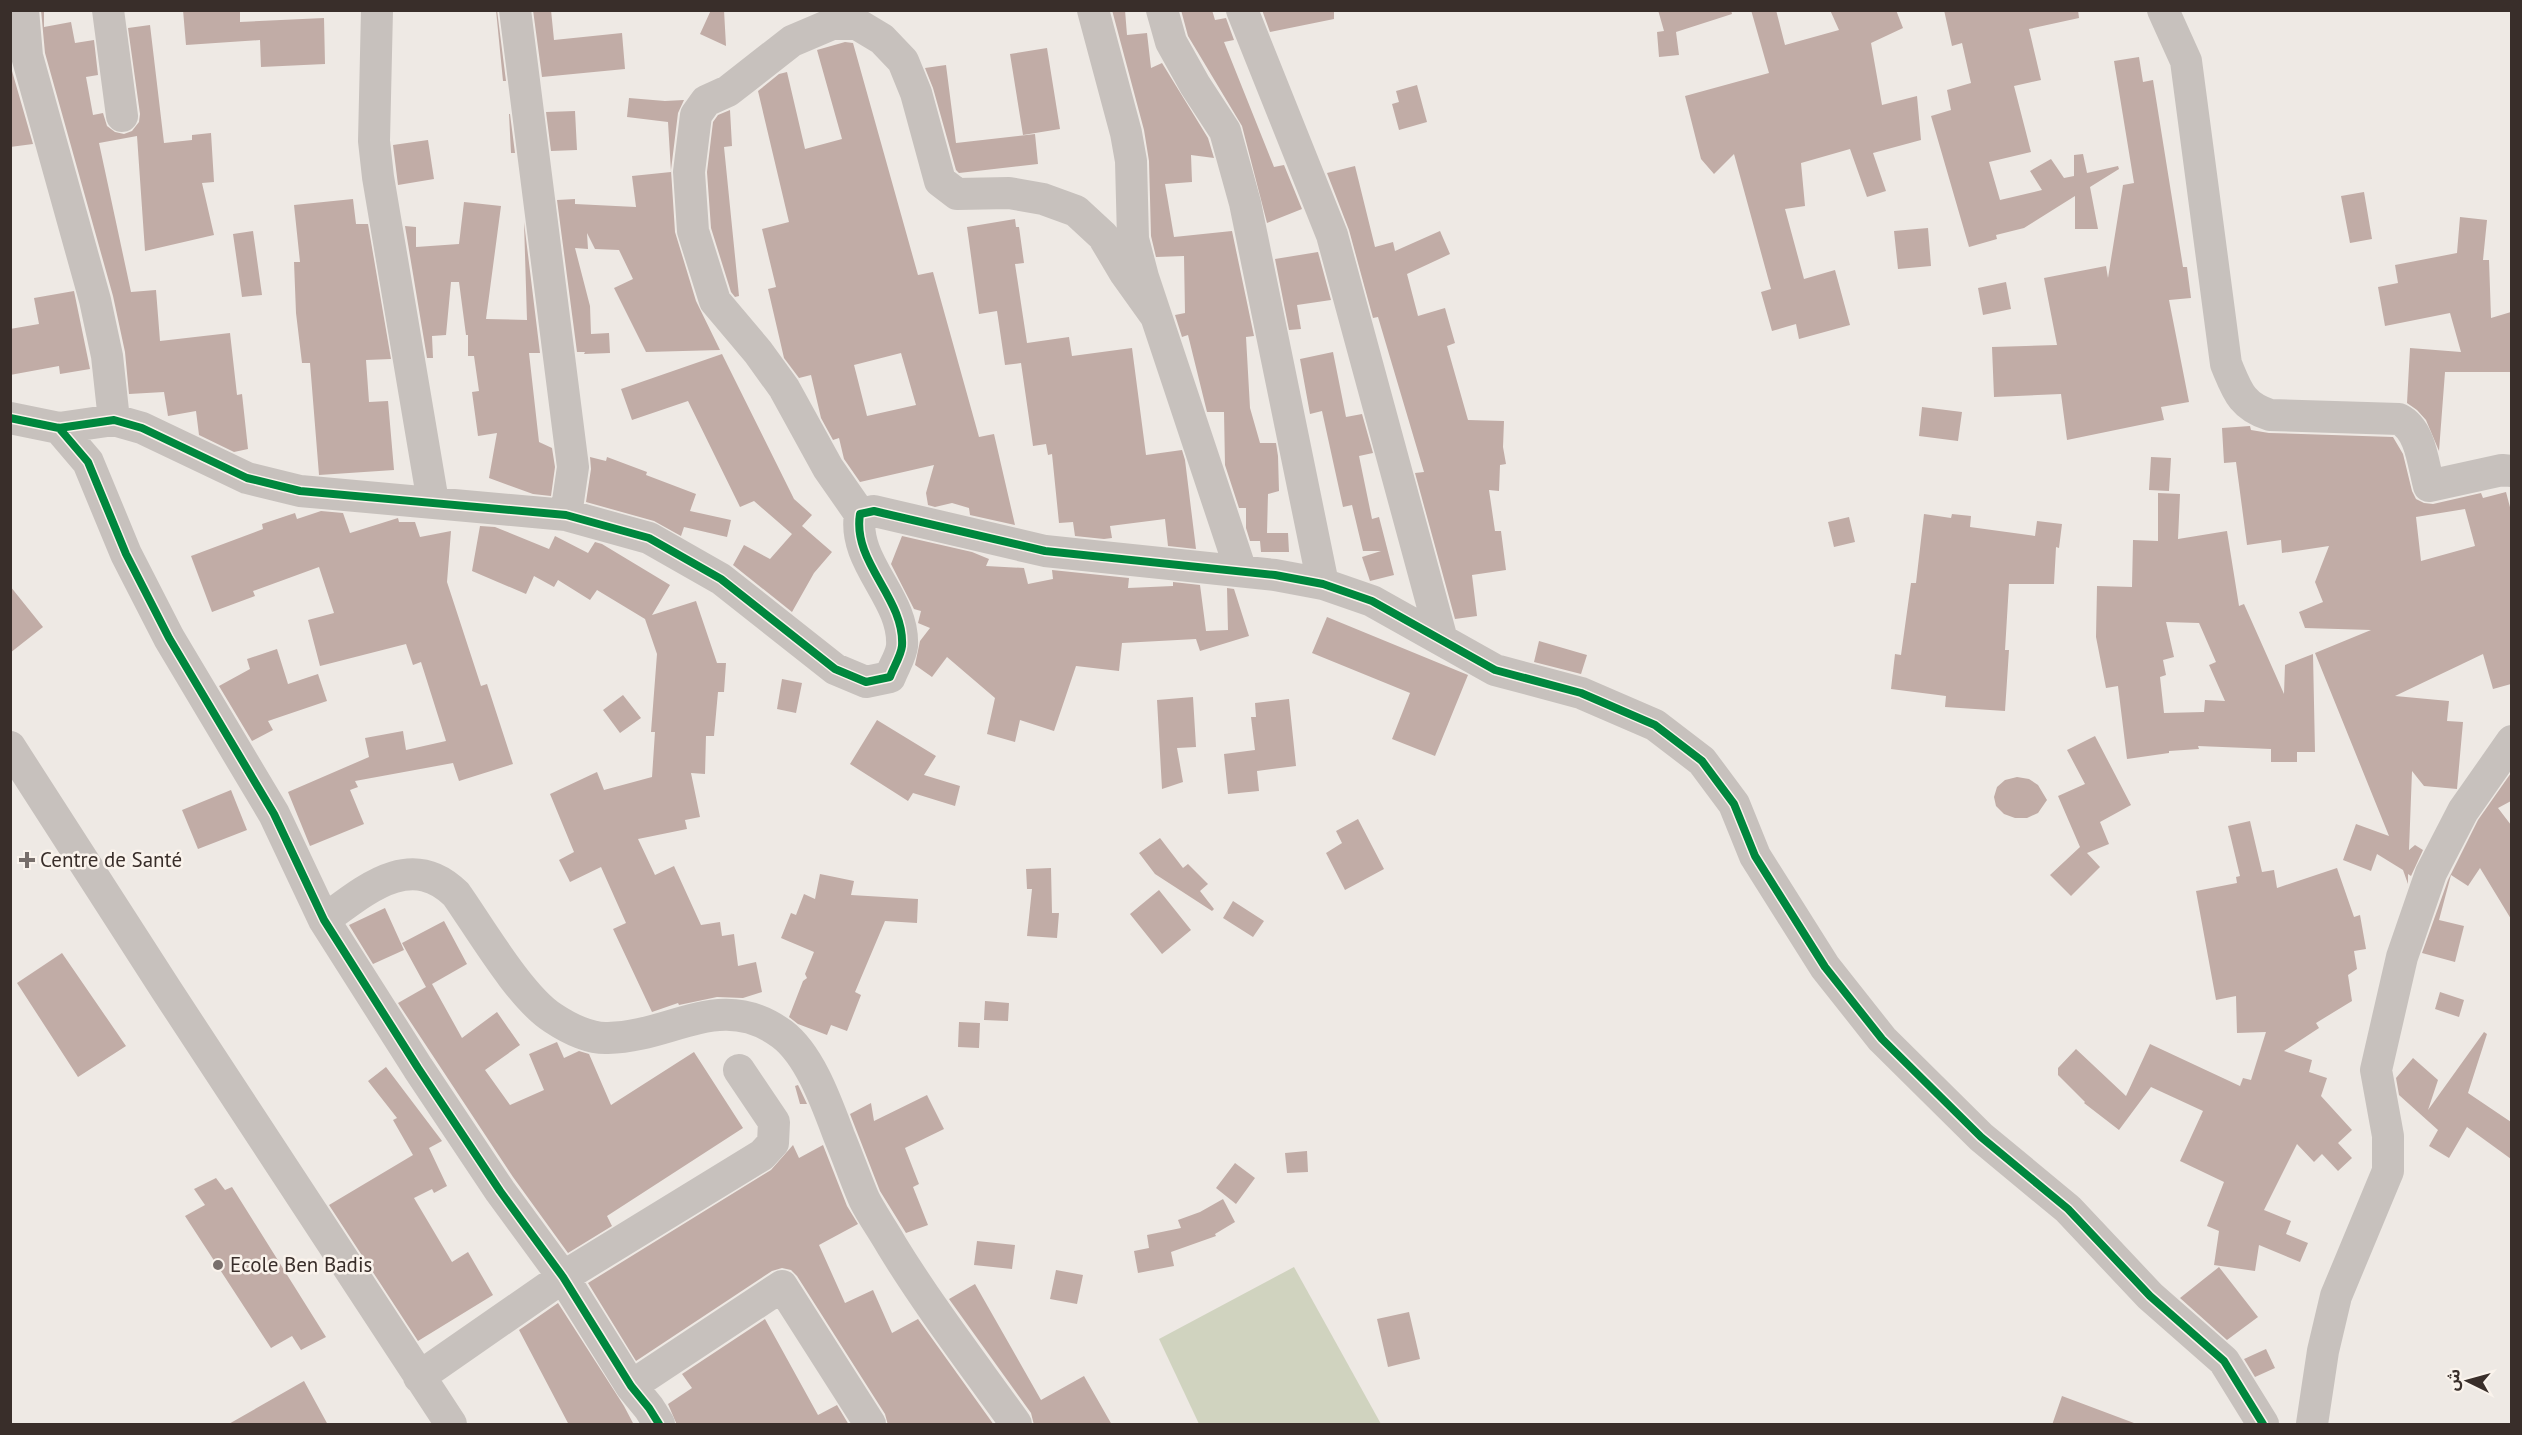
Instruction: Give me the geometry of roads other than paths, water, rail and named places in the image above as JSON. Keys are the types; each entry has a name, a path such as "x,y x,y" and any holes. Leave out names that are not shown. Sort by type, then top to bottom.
{"street":[{"path":"23,10 27,56 95,300 107,356 114,420"},
{"path":"108,10 122,116"},
{"path":"377,10 374,141 378,177 433,502"},
{"path":"515,10 573,467 566,515"},
{"path":"1093,10 1126,133 1131,161 1133,238 1155,315 1241,571"},
{"path":"1162,10 1171,42 1195,86 1225,131 1245,203 1323,584"},
{"path":"1242,10 1332,236 1442,640"},
{"path":"2163,10 2186,61 2226,364 2238,393 2253,409 2270,415 2399,419 2409,424 2418,442 2429,486 2502,470 2511,471"},
{"path":"10,418 58,428 114,420 142,428 247,478 300,491 566,515 649,538 721,579 835,669 866,681 890,677 902,648 900,621 863,548 858,528 860,514 828,468 784,388 715,300 693,231 689,172 696,115 706,101 728,91 792,41 832,24 857,24 882,39 903,61 916,93 940,181 957,194 1009,193 1043,199 1076,211 1103,236 1125,273 1155,315"},
{"path":"58,428 88,462 126,554 169,638 274,814 324,920 418,1068 500,1191 563,1277 631,1386 659,1425"},
{"path":"860,514 874,511 1045,551 1275,575 1323,584 1372,602 1495,670 1581,693 1655,725 1702,761 1734,804 1755,856 1825,967 1882,1039 1981,1137 2068,1209 2150,1296 2224,1361 2262,1425"},
{"path":"2312,1425 2323,1351 2336,1296 2388,1171 2388,1136 2376,1070 2402,957 2431,873 2463,811 2511,741"},
{"path":"10,747 451,1425"},
{"path":"324,920 375,883 406,875 427,876 444,883 456,894 523,990 552,1017 579,1032 606,1039 640,1034 717,1014 737,1014 758,1020 783,1035 802,1058 825,1098 865,1201 907,1270 1016,1425"},
{"path":"419,1377 563,1277 762,1155 773,1143 774,1122 739,1070"},
{"path":"631,1386 782,1286 870,1425"}],"place":[{"name":"Centre de Santé","path":"27,860"},
{"name":"Ecole Ben Badis","path":"218,1265"}]}
